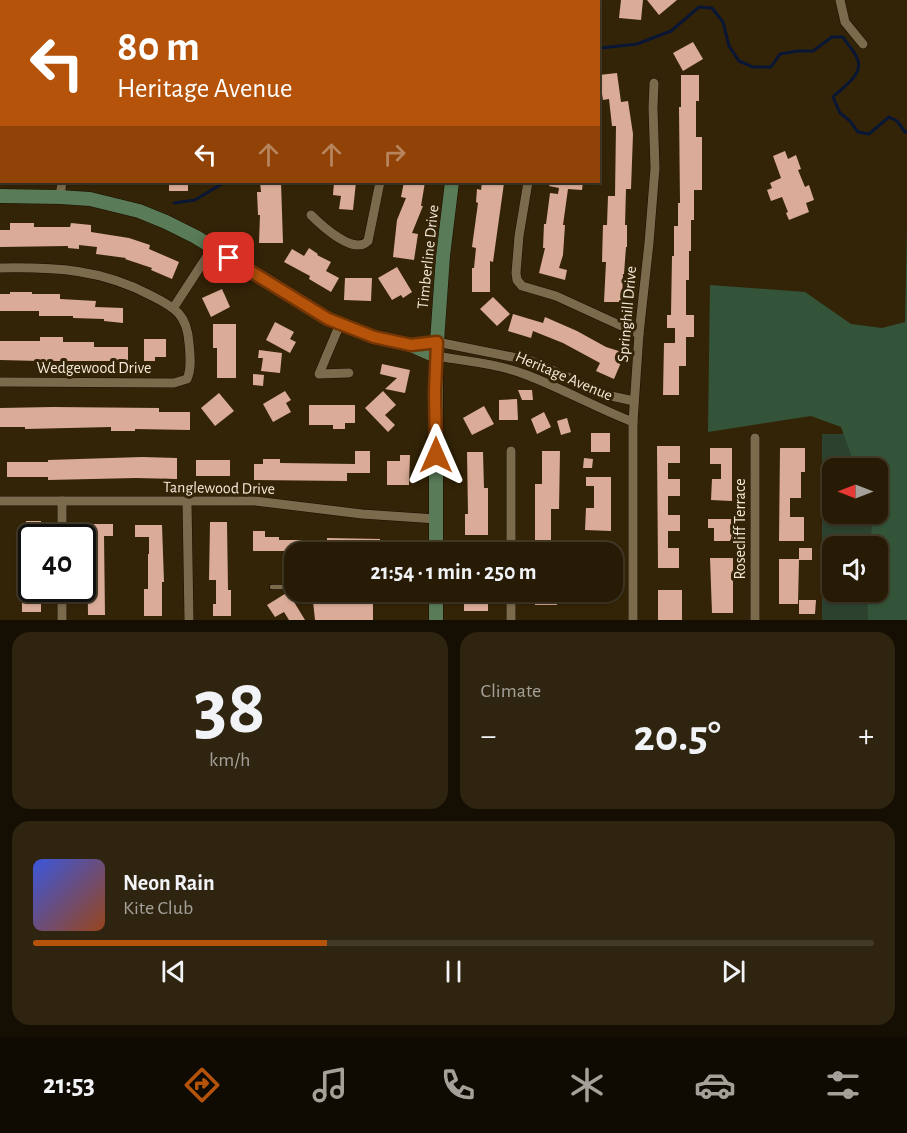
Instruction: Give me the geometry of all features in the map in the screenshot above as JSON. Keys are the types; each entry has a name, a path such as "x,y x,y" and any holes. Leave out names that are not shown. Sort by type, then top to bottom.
{"street":[{"path":"840,0 845,22 863,44"},
{"name":"Springhill Drive","path":"633,620 633,422 655,168 654,83"},
{"path":"60,197 62,183"},
{"path":"311,215 325,229 348,243 365,245 368,241 380,183"},
{"name":"Timberline Drive","path":"436,542 436,356 443,256 452,183"},
{"path":"528,183 519,236 517,280 522,286 556,296 639,334"},
{"name":"Heritage Avenue","path":"0,196 90,199 139,211 196,237 328,319 374,337 411,345 436,356 466,360 525,374 633,422"},
{"path":"0,268 63,268 115,279 174,307 213,247"},
{"name":"Wedgewood Drive","path":"0,382 174,383 187,379 190,357 188,332 180,314 174,307"},
{"path":"340,324 319,374 349,373"},
{"name":"Heritage Avenue","path":"411,345 437,342 532,361 611,396 634,401"},
{"name":"Rosecliff Terrace","path":"755,438 755,620"},
{"path":"511,451 511,542"},
{"name":"Tanglewood Drive","path":"0,501 255,501 362,514 436,519"},
{"path":"62,501 62,524"},
{"path":"187,502 189,620"},
{"path":"62,602 62,620"},
{"path":"436,602 436,620"},
{"path":"511,602 511,620"}],"lane":[{"path":"272,587 284,587"}],"green space":[{"path":"907,227 907,620 868,620 867,602 888,602 888,536 871,536 872,524 888,524 888,458 852,458 841,427 811,416 708,432 710,285 805,292 851,324 882,328 905,322"},
{"path":"822,434 907,434 907,620 822,620 822,602 888,602 888,536 822,536 822,524 888,524 888,458 822,458"}],"building":[{"path":"621,0 643,0 641,20 619,18"},
{"path":"647,0 677,0 659,15"},
{"path":"693,42 703,59 683,71 673,53"},
{"path":"617,73 621,102 628,101 633,134 631,189 626,189 627,247 622,302 604,302 606,262 602,262 603,225 607,225 608,196 615,196 616,126 612,126 609,99 603,100 600,75"},
{"path":"681,75 699,75 696,137 702,137 702,190 694,190 689,280 686,280 686,315 694,315 694,337 686,337 686,366 679,366 679,395 663,395 664,343 675,343 675,328 667,328 667,315 671,315 674,226 678,226 678,203 680,203"},
{"path":"785,151 788,159 796,155 801,169 798,170 805,187 809,185 814,200 806,203 809,212 789,220 782,197 771,201 767,190 772,188 770,183 781,178 773,156"},
{"path":"169,183 188,183 188,191 169,191"},
{"path":"260,183 281,183 283,243 259,243 260,215 258,215 257,192 261,192"},
{"path":"334,183 356,183 353,210 339,209 341,196 333,195"},
{"path":"404,183 425,183 421,206 423,206 412,233 418,234 414,260 393,257 397,220 406,198 401,197"},
{"path":"482,183 504,183 493,262 490,261 490,292 472,292 472,268 474,268 476,248 472,247 478,203 476,202 477,189 481,190"},
{"path":"550,183 583,183 582,190 568,189 563,225 565,225 563,255 559,268 567,270 565,280 539,273 545,248 543,248 544,224 546,224 550,193 558,194 559,188 549,186"},
{"path":"10,223 34,223 34,227 70,227 71,223 91,225 91,232 129,238 150,245 149,249 179,262 172,279 126,258 96,254 97,247 79,245 79,249 68,248 68,246 0,247 0,230 10,230"},
{"path":"309,248 331,262 326,271 339,278 331,292 309,279 310,276 284,262 292,249 304,256"},
{"path":"397,267 412,292 403,298 401,295 392,300 378,278"},
{"path":"345,278 372,278 371,301 344,300"},
{"path":"222,289 230,307 211,317 202,298"},
{"path":"10,292 60,294 60,299 96,301 95,307 123,308 123,323 104,321 104,319 73,318 73,316 39,316 39,311 0,311 0,294 10,294"},
{"path":"493,297 510,314 497,326 480,309"},
{"path":"513,314 543,323 545,317 606,347 625,353 614,379 596,371 600,363 563,343 533,331 531,338 508,331"},
{"path":"275,322 294,332 290,339 296,342 290,353 266,340"},
{"path":"213,324 236,324 236,378 217,378 217,348 213,348"},
{"path":"40,337 63,337 63,342 94,342 94,347 128,347 128,361 0,360 0,341 40,341"},
{"path":"144,339 166,339 166,357 155,357 155,361 144,361"},
{"path":"259,350 282,353 280,373 261,371 263,358 258,358"},
{"path":"382,364 410,370 405,393 385,389 397,378 380,374"},
{"path":"253,374 264,375 263,386 253,385"},
{"path":"518,390 532,390 533,400 522,400"},
{"path":"285,391 291,400 286,403 291,412 273,422 263,404"},
{"path":"383,391 396,405 385,415 395,425 388,432 365,408"},
{"path":"219,393 234,411 215,426 201,408"},
{"path":"517,399 518,420 499,420 499,400"},
{"path":"309,405 355,405 355,423 345,423 345,429 333,429 333,425 309,425"},
{"path":"484,406 494,424 472,435 463,418"},
{"path":"0,408 159,408 159,412 190,412 190,430 111,431 111,427 25,429 25,427 0,427"},
{"path":"544,412 551,427 537,434 531,419"},
{"path":"567,418 571,432 561,435 557,421"},
{"path":"591,433 610,433 610,452 591,452"},
{"path":"657,446 680,446 680,463 668,463 668,479 680,479 680,496 668,496 668,515 680,515 680,531 668,531 668,548 679,548 679,568 658,568"},
{"path":"710,448 732,448 732,501 711,500 712,479 721,479 721,464 710,464"},
{"path":"780,448 805,448 805,472 801,472 801,498 790,498 790,517 804,517 804,541 779,541"},
{"path":"355,451 370,451 370,473 347,473 347,481 254,480 254,464 263,464 263,459 280,459 280,463 355,464"},
{"path":"542,451 560,451 559,509 551,509 551,542 535,542 535,484 542,484"},
{"path":"467,452 483,452 484,488 488,488 488,535 465,535 465,514 468,514"},
{"path":"400,455 410,455 409,485 387,485 387,461 400,461"},
{"path":"142,457 177,458 177,479 48,480 48,477 7,477 7,462"},
{"path":"584,458 593,459 592,468 583,468"},
{"path":"196,460 230,460 230,476 196,476"},
{"path":"586,477 611,477 611,531 585,530 586,508 594,508 594,486 586,486"},
{"path":"708,519 733,519 733,541 714,541 714,528 708,528"},
{"path":"26,521 41,521 41,524 26,524"},
{"path":"210,522 227,522 228,590 231,590 231,616 213,616 213,604 216,604 216,580 209,580"},
{"path":"96,524 113,524 113,536 104,536 105,615 88,615 88,602 96,602"},
{"path":"135,525 162,525 164,582 162,582 162,616 144,616 144,589 148,589 149,537 135,537"},
{"path":"253,531 265,531 265,537 279,537 279,540 380,539 380,542 284,542 284,551 253,551"},
{"path":"799,548 812,548 812,560 799,560"},
{"path":"710,558 733,558 733,613 712,613"},
{"path":"779,559 799,559 798,604 779,604"},
{"path":"658,590 682,590 682,620 658,620"},
{"path":"284,594 284,602 294,602 305,620 289,620 284,612 275,617 267,605"},
{"path":"799,600 816,600 815,614 799,614"},
{"path":"22,602 41,602 41,612 22,612"},
{"path":"313,602 373,603 373,620 315,620"},
{"path":"464,602 488,602 488,611 464,611"},
{"path":"535,602 557,602 557,605 535,605"}],"waterway":[{"path":"600,47 637,44 671,31 699,7 712,8 723,22 729,46 739,61 753,67 771,67 780,54 813,51 832,37 843,37 854,52 859,64 856,75 833,97 840,113 858,132 869,134 889,117 897,121 907,132"},
{"path":"174,203 195,200 223,183"}],"route":[{"path":"229,258 328,319 340,324 374,337 411,345 437,342 436,455"}]}
